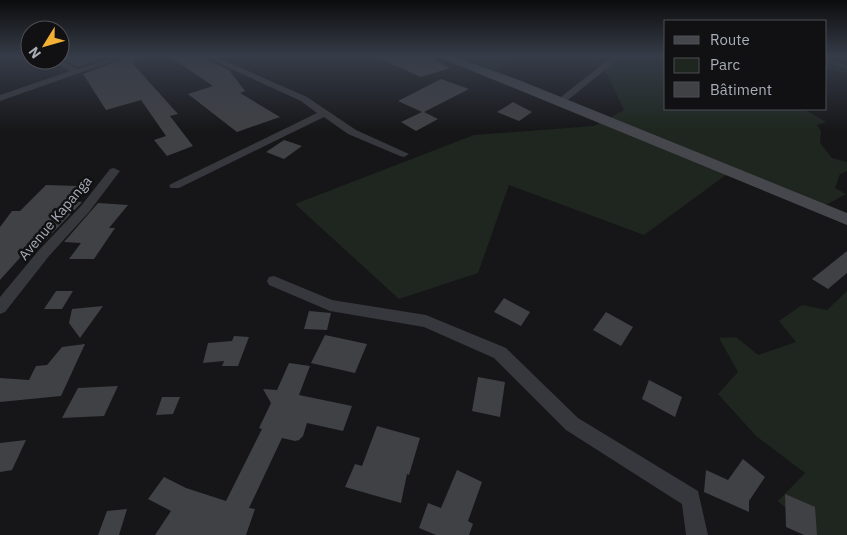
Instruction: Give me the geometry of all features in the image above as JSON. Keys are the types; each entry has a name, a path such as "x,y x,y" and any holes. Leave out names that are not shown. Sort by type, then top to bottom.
{"street":[{"path":"0,98 51,81"},
{"path":"263,81 304,99 352,132 404,154"},
{"path":"506,81 847,219"},
{"path":"560,102 587,81"},
{"path":"175,186 324,113"},
{"name":"Avenue Kapanga","path":"0,308 44,253 85,209 114,171"},
{"path":"274,281 330,304 426,321 500,353 572,424 691,498 698,535"}],"green space":[{"path":"610,81 664,81 664,110 806,110 826,122 817,125 821,131 820,143 832,158 847,162 847,171 840,174 835,188 846,194 824,206 734,169 644,235 509,185 478,273 399,299 295,204 474,135 594,126 624,110"},
{"path":"847,291 847,535 815,535 778,501 805,473 756,436 718,394 738,372 719,338 736,337 758,355 796,342 779,321 802,305 827,310"}],"building":[{"path":"87,81 148,81 178,114 170,116 193,146 167,156 154,140 166,136 141,100 106,110"},
{"path":"206,81 237,81 245,91 240,93 280,117 237,132 188,94 213,86"},
{"path":"437,81 447,81 469,89 424,112 438,119 416,131 401,122 422,112 398,101"},
{"path":"513,102 532,112 519,121 497,112"},
{"path":"284,140 302,146 284,159 266,152"},
{"path":"46,185 78,186 65,201 82,202 44,242 35,241 0,280 0,227 12,211 20,211"},
{"path":"98,203 128,205 109,228 115,228 94,259 69,259 81,243 64,242"},
{"path":"847,251 847,273 828,289 812,279"},
{"path":"56,291 73,291 62,309 44,309"},
{"path":"504,298 530,312 521,326 494,312"},
{"path":"103,306 80,338 69,323 72,309"},
{"path":"309,311 331,313 327,330 304,329"},
{"path":"606,312 633,327 621,346 593,330"},
{"path":"325,335 367,344 355,373 311,363"},
{"path":"234,336 249,337 238,366 222,366 224,361 203,363 208,343 232,341"},
{"path":"85,344 61,396 0,402 0,378 29,380 36,366 47,365 62,347"},
{"path":"289,363 310,366 299,395 352,406 343,431 307,423 303,436 299,440 282,438 249,508 255,509 246,535 155,535 171,511 148,499 164,477 186,488 226,501 262,429 259,428 271,403 263,389 277,390"},
{"path":"478,377 505,382 500,417 472,411"},
{"path":"649,380 682,397 675,417 642,399"},
{"path":"118,386 104,416 62,418 78,388"},
{"path":"162,397 180,397 173,414 156,415"},
{"path":"377,426 420,438 409,475 407,474 401,503 345,487 355,464 362,466"},
{"path":"26,440 12,470 0,472 0,443"},
{"path":"743,459 765,477 749,501 749,512 704,492 706,470 728,480"},
{"path":"457,470 482,482 468,521 473,524 469,535 436,535 419,528 428,503 441,508"},
{"path":"785,494 815,507 817,535 804,535 786,527"},
{"path":"127,509 119,535 98,535 107,511"}]}
